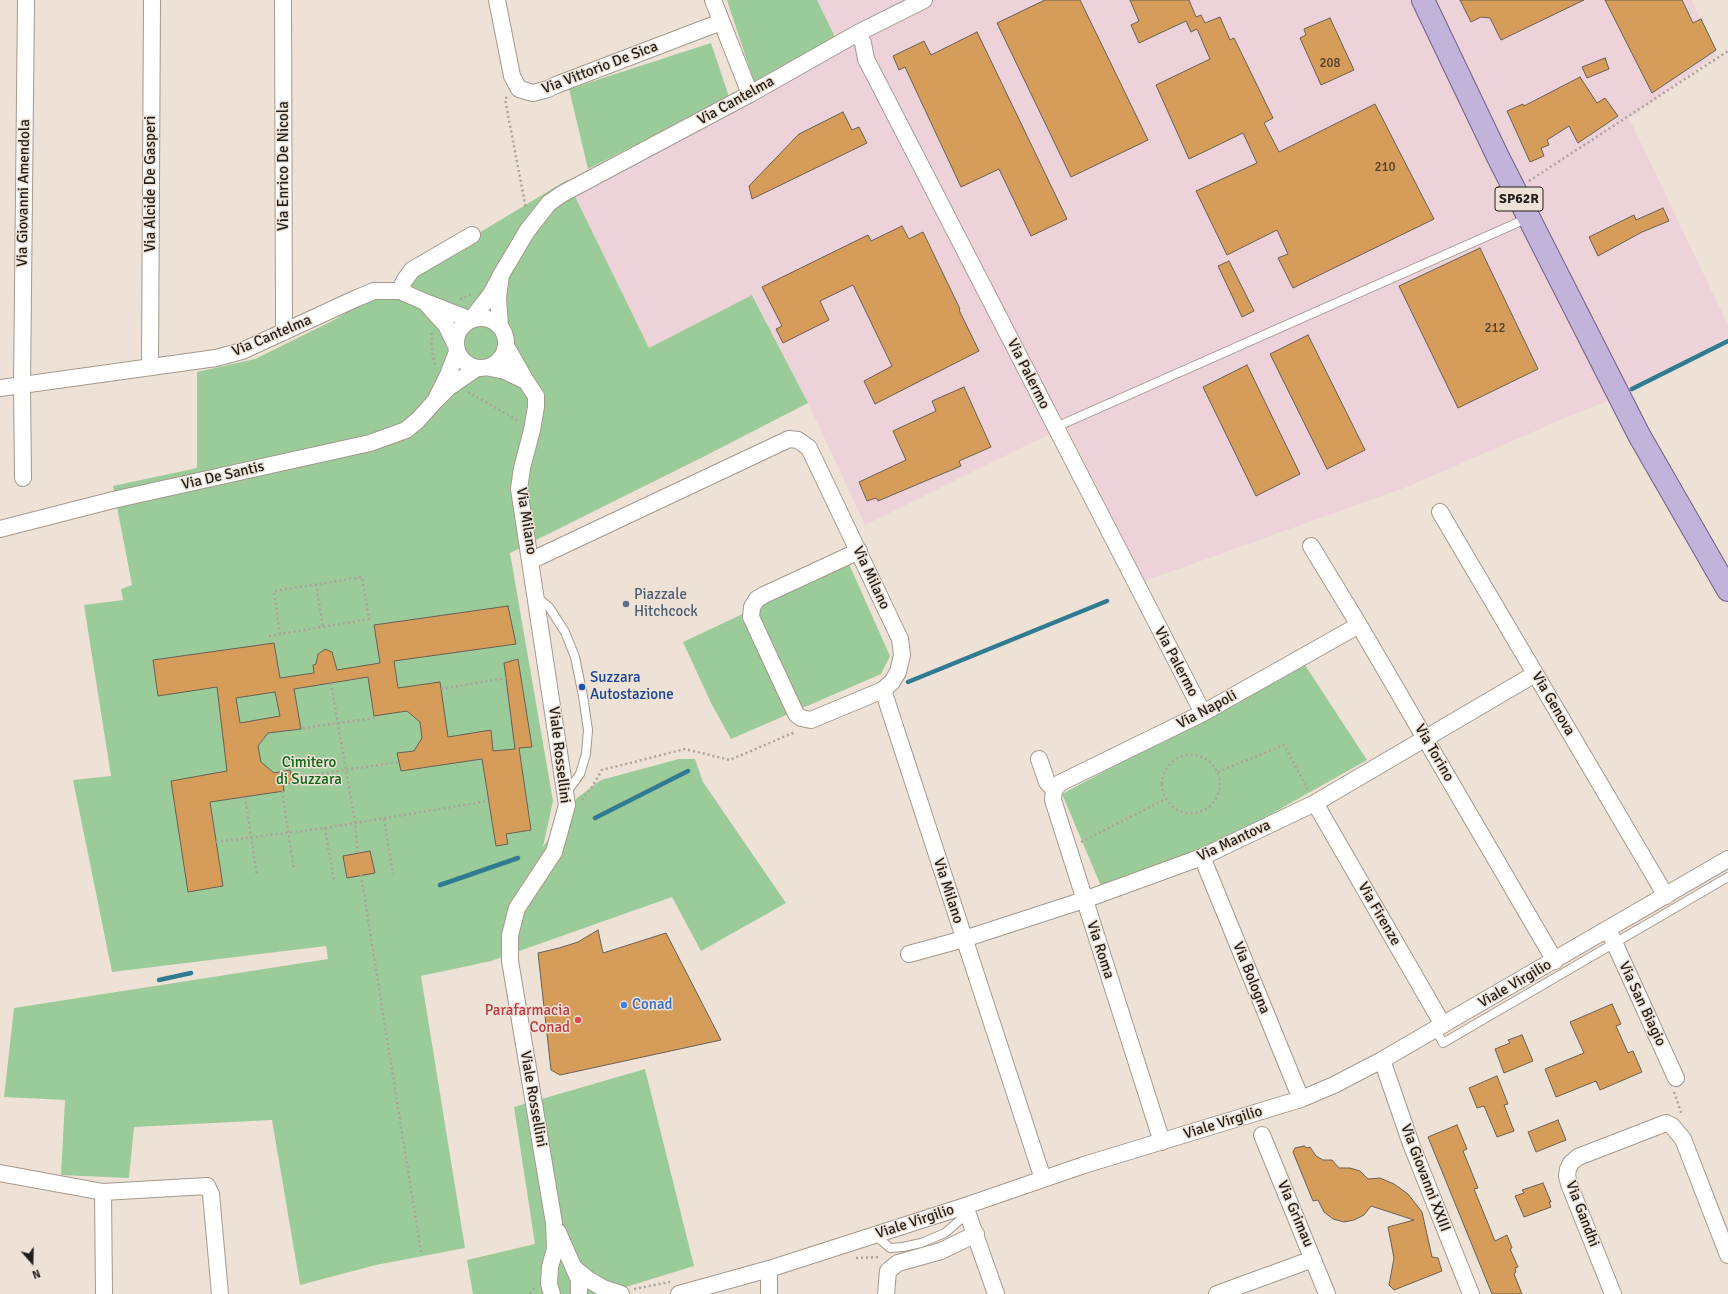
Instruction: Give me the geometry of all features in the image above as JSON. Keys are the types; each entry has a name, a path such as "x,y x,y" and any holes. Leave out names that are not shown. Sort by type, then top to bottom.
{"main road":[{"name":"SP62R","path":"1424,0 1528,217 1639,435 1728,590"}],"street":[{"name":"Via Giovanni Amendola","path":"23,478 22,386 26,0"},
{"name":"Via Alcide De Gasperi","path":"150,367 152,0"},
{"name":"Via Enrico De Nicola","path":"283,0 284,332"},
{"name":"Via Vittorio De Sica","path":"497,0 512,76 519,89 533,93 548,89 721,22"},
{"path":"713,0 750,94"},
{"name":"Via Cantelma","path":"471,320 491,294 527,231 549,203 562,194 750,94 858,33 924,0"},
{"name":"Via Palermo","path":"858,33 863,43 866,59 1203,713"},
{"path":"450,381 497,364 502,358 506,346 505,334 500,326 494,321 486,318 471,320 443,314 425,302 400,291 404,281 412,270 472,235"},
{"path":"500,326 498,298 502,275"},
{"name":"Via Cantelma","path":"0,388 229,355 242,351 374,291 400,291"},
{"path":"443,314 461,359 466,364 505,371 526,381"},
{"path":"456,348 460,329 471,320"},
{"name":"Via Milano","path":"506,346 536,396 536,407 532,430 522,468 519,489 530,561 789,439 798,440 809,448 903,648 898,672 892,682 883,690 1042,1179"},
{"name":"Via De Santis","path":"0,530 121,499 370,443 406,430 418,420 450,381 456,348"},
{"name":"Via Genova","path":"1440,512 1666,896"},
{"name":"Via Torino","path":"1311,546 1359,625 1555,961"},
{"path":"858,551 757,599 752,607 751,617 796,714 802,718 811,720 883,690"},
{"name":"Viale Rossellini","path":"530,561 567,799 554,852 517,908 510,935 510,961 554,1223"},
{"name":"Via Napoli","path":"1054,790 1060,784 1203,713 1359,625"},
{"name":"Via Mantova","path":"909,954 964,939 1084,900 1202,857 1315,803 1535,674"},
{"name":"Via Roma","path":"1039,759 1047,782 1054,790 1053,800 1162,1142"},
{"name":"Via Firenze","path":"1315,803 1441,1033"},
{"name":"Via Bologna","path":"1202,857 1301,1099"},
{"name":"Viale Virgilio","path":"684,1290 768,1269 875,1235 966,1209 1042,1179 1301,1099 1334,1085 1382,1060 1441,1033 1555,961 1611,936 1666,896 1728,859"},
{"name":"Via San Biagio","path":"1611,936 1676,1078"},
{"name":"Via Giovanni XXIII","path":"1382,1060 1411,1144 1470,1294"},
{"name":"Via Gandhi","path":"1613,1294 1569,1184 1567,1176 1568,1169 1571,1163 1578,1157 1666,1123 1672,1126 1682,1139 1728,1255"},
{"name":"Via Grimau","path":"1262,1135 1327,1294"},
{"path":"0,1173 103,1192 207,1186 211,1194 220,1294"},
{"path":"103,1192 104,1294"},
{"path":"966,1209 996,1294"},
{"path":"552,1294 549,1284 550,1267 555,1249 554,1223"},
{"path":"554,1223 579,1280 579,1294"},
{"path":"886,1288 888,1271 898,1263 941,1251 976,1234"},
{"path":"1217,1294 1313,1259"},
{"path":"537,1291 550,1267"},
{"path":"574,1267 589,1280 603,1288 625,1291"},
{"path":"768,1269 769,1294"}],"lane":[{"path":"1056,428 1528,217"},
{"path":"535,595 549,607 565,632 575,657 588,730 586,754 580,774 567,799"},
{"path":"1441,1033 1611,936 1623,937 1670,912 1728,877"},
{"path":"875,1235 890,1248 921,1243 945,1233 966,1209"}],"path":[{"path":"1515,190 1728,51"},
{"path":"519,89 505,99 526,209 523,215"},
{"path":"478,291 459,300 443,314 432,332 431,345 435,365 440,373 450,381 519,420 521,424"},
{"path":"269,636 369,619 362,577 274,590 280,634"},
{"path":"316,584 323,627"},
{"path":"441,689 506,678"},
{"path":"331,683 347,770 358,853"},
{"path":"303,728 375,718"},
{"path":"567,799 575,808 592,787 602,770 685,749 730,760 795,732 799,729 802,718"},
{"path":"1218,772 1284,745 1315,803"},
{"path":"1187,755 1196,755 1205,758 1213,764 1218,772 1221,782 1220,791 1216,800 1209,807 1200,812 1181,812 1172,807 1166,799 1162,781 1164,772 1170,764 1178,758 1187,755"},
{"path":"292,778 399,762"},
{"path":"282,791 294,870"},
{"path":"245,797 257,875"},
{"path":"1068,848 1166,799"},
{"path":"216,842 325,828 488,801"},
{"path":"384,818 393,874"},
{"path":"325,828 334,881"},
{"path":"360,876 421,1252"},
{"path":"625,1291 635,1289 684,1290"},
{"path":"530,1294 537,1291"}],"shaded area":[{"path":"817,0 1692,0 1717,55 1629,118 1728,325 1728,337 1619,397 1579,412 1407,487 1145,581 1066,426 865,525 808,403 753,295 649,348 567,180 729,97 754,82 837,41"}],"green space":[{"path":"727,0 817,0 837,41 754,82"},
{"path":"711,43 729,97 588,169 569,89"},
{"name":"Cimitero di Suzzara","path":"567,180 649,348 752,295 808,403 510,553 553,801 543,847 577,798 601,780 679,759 695,759 703,782 786,903 701,951 672,897 491,961 421,976 465,1248 376,1265 300,1285 272,1120 134,1127 129,1178 61,1175 65,1100 4,1097 14,1008 328,959 326,946 112,972 73,780 111,776 84,605 123,600 121,589 132,585 113,486 197,468 197,372 255,359 334,320"},
{"path":"849,564 890,656 881,674 731,739 711,703 683,642"},
{"path":"1305,665 1367,760 1202,853 1104,893 1062,794"},
{"path":"645,1069 694,1266 603,1294 473,1294 467,1260 535,1244 514,1107"}],"building":[{"path":"1045,0 1080,0 1148,140 1071,177 997,23"},
{"path":"1130,0 1189,0 1196,17 1201,15 1205,23 1220,17 1230,40 1234,38 1273,118 1264,123 1279,152 1375,104 1434,219 1293,288 1278,258 1288,254 1277,230 1227,255 1196,191 1257,163 1243,133 1189,159 1156,85 1210,59 1197,29 1191,32 1186,21 1139,43 1131,25 1139,21"},
{"path":"1460,0 1584,0 1501,40 1490,18 1481,17 1471,22"},
{"path":"1605,0 1682,0 1693,23 1701,19 1716,50 1652,93"},
{"path":"1330,18 1354,70 1321,85 1300,38 1306,35 1304,29"},
{"path":"977,32 1067,219 1031,236 999,169 961,187 905,67 899,70 893,56 924,41 931,55"},
{"path":"1605,58 1609,69 1587,78 1582,67"},
{"path":"1580,77 1597,103 1605,98 1618,116 1578,143 1569,126 1547,140 1549,145 1541,148 1544,156 1530,162 1507,111 1523,104 1524,106"},
{"path":"843,112 852,130 859,127 867,143 752,199 749,186 799,134"},
{"path":"1663,208 1669,221 1642,232 1598,256 1589,237 1634,215 1636,220"},
{"path":"902,226 909,239 923,232 979,351 875,404 864,381 892,366 853,285 820,301 829,320 783,343 776,329 782,326 762,287 868,235 871,241"},
{"path":"1480,248 1538,369 1458,408 1399,286"},
{"path":"1229,261 1254,311 1242,317 1218,266"},
{"path":"1308,335 1365,450 1327,469 1270,354"},
{"path":"1247,365 1300,474 1256,496 1203,387"},
{"path":"964,387 991,447 959,461 961,466 878,501 876,498 867,501 859,482 906,460 893,431 936,411 932,401"},
{"path":"508,606 516,644 394,661 398,688 440,682 448,737 491,730 493,751 515,749 504,663 518,659 532,747 519,748 531,830 506,834 508,844 496,846 482,759 401,771 397,753 414,751 422,738 420,722 407,711 374,716 368,677 294,689 301,729 268,733 258,746 261,762 274,773 290,770 293,783 283,784 284,791 210,802 223,886 188,892 171,781 227,771 217,687 158,696 153,660 274,643 280,678 314,673 313,665 316,664 318,654 325,649 332,652 337,670 380,663 374,625","holes":["275,692 280,716 240,723 236,698"]},
{"path":"370,851 375,873 347,878 343,856"},
{"name":"Conad","path":"598,930 603,953 666,933 721,1040 560,1075 551,1070 538,953 578,942"},
{"path":"1612,1004 1621,1024 1616,1026 1628,1053 1633,1051 1642,1072 1600,1090 1596,1081 1556,1097 1545,1069 1584,1053 1570,1022"},
{"path":"1522,1035 1533,1061 1504,1073 1495,1049 1510,1043 1508,1040"},
{"path":"1497,1076 1508,1104 1504,1105 1514,1131 1497,1137 1484,1106 1477,1108 1469,1088"},
{"path":"1558,1120 1566,1140 1536,1152 1528,1132"},
{"path":"1457,1125 1467,1149 1463,1151 1478,1188 1474,1189 1495,1241 1507,1235 1512,1248 1510,1249 1518,1267 1515,1268 1516,1272 1514,1274 1522,1294 1492,1294 1428,1137"},
{"path":"1304,1146 1307,1148 1310,1147 1316,1156 1323,1160 1332,1160 1339,1168 1350,1168 1360,1171 1368,1179 1380,1178 1394,1184 1408,1194 1422,1212 1432,1257 1438,1258 1442,1271 1394,1290 1389,1285 1394,1258 1388,1227 1414,1220 1371,1206 1364,1215 1354,1220 1344,1222 1333,1219 1324,1212 1318,1200 1313,1201 1293,1152 1295,1148"},
{"path":"1543,1183 1551,1202 1549,1202 1551,1207 1524,1217 1515,1196 1524,1193 1522,1190"}],"waterway":[{"path":"1632,389 1728,341"},
{"path":"908,682 1107,601"},
{"path":"595,818 688,771"},
{"path":"440,885 518,858"},
{"path":"159,980 191,973"}],"place":[{"name":"Piazzale Hitchcock","path":"626,604"},
{"name":"Suzzara Autostazione","path":"582,687"},
{"name":"Conad","path":"624,1005"},
{"name":"Parafarmacia Conad","path":"578,1020"}]}
